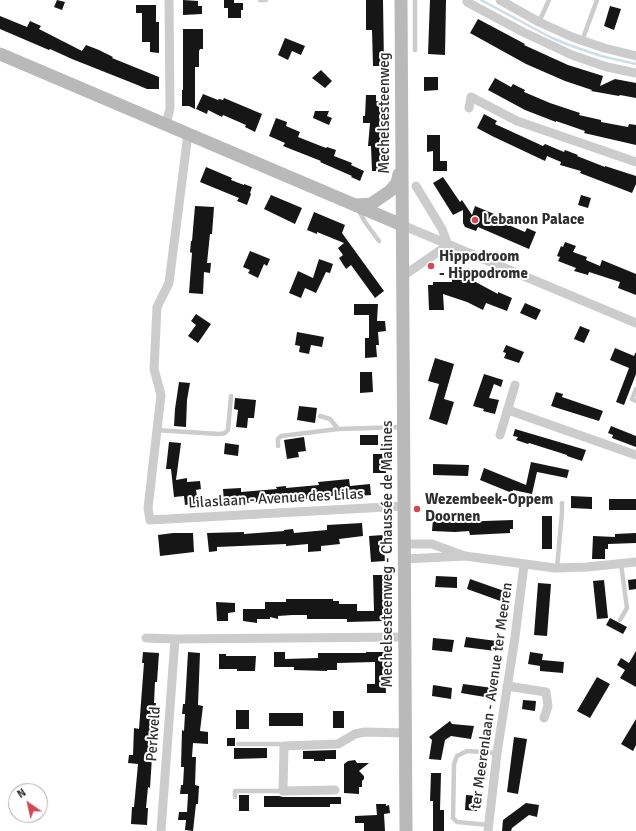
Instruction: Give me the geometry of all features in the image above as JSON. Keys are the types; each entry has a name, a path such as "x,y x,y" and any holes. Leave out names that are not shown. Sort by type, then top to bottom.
{"main road":[{"name":"Mechelsesteenweg","path":"401,0 402,225"},
{"path":"0,54 402,225"},
{"path":"357,205 371,204 393,188 398,179 401,163"},
{"name":"Mechelsesteenweg - Chaussée de Malines","path":"402,225 406,831"}],"street":[{"path":"166,125 170,108 170,0"},
{"path":"467,0 467,2 524,32 572,55 607,67 636,73"},
{"path":"500,0 539,22 582,41 636,56"},
{"path":"469,108 471,97 517,121 636,162"},
{"path":"156,430 161,395 154,369 157,307 169,283 188,134"},
{"path":"416,186 442,229 448,245"},
{"path":"402,225 636,323"},
{"path":"403,276 448,245"},
{"path":"500,435 515,385"},
{"path":"508,410 636,455"},
{"name":"Lilaslaan - Avenue des Lilas","path":"156,430 148,508 150,520 404,506"},
{"path":"404,544 432,544 465,556 524,565 557,568 587,567 636,562"},
{"path":"404,559 465,556"},
{"name":"ter Meerenlaan - Avenue ter Meeren","path":"489,828 524,565"},
{"path":"146,638 405,637"},
{"name":"Perkveld","path":"161,831 175,639"},
{"path":"507,686 546,692 548,706 544,718"},
{"path":"335,790 283,791 284,746 338,744 355,734 365,732 406,733"}],"lane":[{"path":"260,0 266,0"},
{"path":"415,0 415,50"},
{"path":"539,22 549,0"},
{"path":"582,41 595,1"},
{"path":"357,205 365,222 379,241"},
{"path":"636,389 632,399 636,401"},
{"path":"156,430 219,434 225,433 228,430 231,396"},
{"path":"320,416 330,419 338,429"},
{"path":"278,446 278,439 281,436 338,429 404,427"},
{"path":"557,568 562,503"},
{"path":"620,620 627,608 621,564"},
{"path":"238,744 278,744 284,746"},
{"path":"489,828 457,822 453,818 454,764 457,756 466,751 498,753"},
{"path":"235,797 235,791 283,791"}],"building":[{"path":"57,0 65,2 62,10 54,7"},
{"path":"183,0 198,1 198,6 202,6 202,14 183,15"},
{"path":"224,0 234,0 234,3 243,3 241,18 228,18 228,8 224,8"},
{"path":"366,0 383,0 384,66 373,66 372,30 366,30"},
{"path":"430,0 446,0 445,55 428,54"},
{"path":"136,5 156,5 156,22 159,22 159,53 150,52 150,42 142,42 142,13 136,13"},
{"path":"610,6 621,9 614,30 604,26"},
{"path":"0,16 27,27 30,21 41,26 39,29 82,51 86,45 113,57 112,58 159,77 159,89 147,89 0,29"},
{"path":"478,19 525,44 524,45 568,65 603,76 600,86 615,79 636,83 636,98 591,91 592,90 565,81 526,64 470,33"},
{"path":"183,29 203,29 203,49 200,49 199,51 199,67 195,67 195,109 189,106 182,106"},
{"path":"285,38 305,46 301,55 292,51 288,60 278,55"},
{"path":"321,70 332,81 325,88 312,78"},
{"path":"424,77 438,77 438,90 424,91"},
{"path":"495,78 511,87 513,84 525,90 524,92 580,113 579,115 601,120 601,122 628,127 629,124 636,125 636,145 584,133 585,131 525,110 488,90"},
{"path":"203,94 218,100 223,100 224,98 262,114 255,132 245,127 246,125 223,115 222,117 208,110 207,114 196,109"},
{"path":"366,95 376,95 376,101 382,101 384,161 381,161 381,171 372,171 371,146 368,146 370,123 363,123 363,116 365,116"},
{"path":"315,111 329,111 327,116 332,118 329,125 313,118"},
{"path":"484,114 497,121 495,124 543,146 545,144 564,152 565,150 605,167 636,176 636,184 632,193 580,173 581,171 560,165 561,162 547,156 545,161 477,128"},
{"path":"276,118 287,122 286,126 300,132 298,137 326,148 336,150 334,156 352,163 351,165 364,171 360,181 320,162 321,161 283,146 285,143 269,136"},
{"path":"427,135 440,135 440,161 447,161 447,171 433,171 433,151 427,152"},
{"path":"206,167 232,178 231,180 252,187 247,205 237,201 239,198 200,182"},
{"path":"443,177 460,202 462,200 472,215 475,206 494,214 492,218 525,232 527,228 536,232 529,249 478,227 476,231 465,227 463,223 463,210 453,215 433,183"},
{"path":"271,195 302,208 295,224 264,209"},
{"path":"581,195 591,198 588,208 578,205"},
{"path":"195,206 214,207 212,234 210,234 207,263 211,263 210,273 204,272 203,294 189,293 192,253 190,252"},
{"path":"314,212 345,225 342,233 384,291 375,298 351,265 346,269 339,258 343,255 338,248 344,243 317,232 317,234 307,230"},
{"path":"565,242 576,246 573,252 587,257 586,260 600,266 602,260 636,274 636,295 618,288 620,282 589,272 588,275 574,271 576,268 558,261 560,257 557,256 561,246 563,247"},
{"path":"250,251 270,259 267,266 264,264 258,278 248,273 250,270 243,267"},
{"path":"319,259 333,264 330,273 326,272 316,293 305,288 301,298 289,293 298,271 313,278"},
{"path":"452,273 470,279 498,294 498,292 512,298 507,311 486,303 483,310 467,302 443,294 444,310 429,310 428,285 433,285 433,282 452,282"},
{"path":"525,303 541,310 536,320 520,313"},
{"path":"354,304 378,304 377,321 385,321 386,331 378,332 379,345 376,345 377,357 365,358 365,338 369,338 369,315 354,315"},
{"path":"196,314 211,324 198,343 188,336 196,325 191,321"},
{"path":"580,326 590,330 584,343 574,339"},
{"path":"297,332 324,337 322,347 311,345 309,354 299,352 300,346 295,345"},
{"path":"506,345 524,352 519,363 504,358 506,353 503,352"},
{"path":"615,348 634,356 636,352 636,374 624,405 616,402 629,368 610,360"},
{"path":"435,358 454,364 444,399 454,402 447,425 429,419 439,384 428,381"},
{"path":"360,372 372,372 373,392 360,393"},
{"path":"484,374 503,380 501,387 494,384 489,398 499,400 495,414 483,411 484,409 473,406"},
{"path":"179,382 190,383 187,400 186,427 174,426"},
{"path":"556,392 563,394 562,397 603,411 599,421 551,406"},
{"path":"235,398 256,400 254,418 248,418 247,428 236,427 238,410 234,409"},
{"path":"299,406 317,408 315,423 297,420"},
{"path":"611,426 636,436 636,447 612,438 613,435 608,433"},
{"path":"515,429 586,450 582,461 516,440 518,437 513,436"},
{"path":"360,435 378,435 378,445 360,445"},
{"path":"304,437 306,451 298,452 299,457 287,459 284,440"},
{"path":"169,442 181,443 176,480 187,478 187,482 200,481 201,489 196,490 198,503 185,505 184,496 174,497 171,469 166,469"},
{"path":"225,443 239,445 238,456 224,454"},
{"path":"373,454 386,454 386,473 373,473"},
{"path":"531,462 569,470 567,478 537,472 532,494 513,490 512,493 480,480 484,468 526,485"},
{"path":"433,464 469,465 468,476 433,475"},
{"path":"349,479 350,486 370,484 371,495 338,495 299,500 233,504 233,500 224,501 223,489 241,488 241,492 277,489 276,487 286,486 286,488 319,485 318,482"},
{"path":"571,496 592,497 592,509 571,508"},
{"path":"609,499 636,499 636,510 609,510"},
{"path":"542,516 552,516 552,549 542,549"},
{"path":"433,519 456,522 513,520 513,529 510,529 510,533 470,535 469,531 432,531"},
{"path":"362,523 363,536 339,539 340,544 321,546 321,551 308,552 308,544 286,546 286,544 217,547 217,551 209,552 207,533 244,532 244,534 293,529 294,533 327,530 327,525"},
{"path":"193,533 194,552 160,556 158,535"},
{"path":"636,533 636,543 608,544 608,549 605,549 605,559 592,559 593,536 615,537 615,534"},
{"path":"383,535 385,561 371,562 369,536"},
{"path":"373,575 385,575 385,621 347,622 347,619 307,619 307,615 292,615 278,616 278,619 270,617 270,619 257,619 257,623 243,621 243,609 265,609 265,602 286,602 286,599 333,599 333,601 339,601 339,604 357,604 357,611 374,611"},
{"path":"436,576 457,577 457,588 435,587"},
{"path":"470,579 507,592 506,595 509,596 506,603 467,589"},
{"path":"636,579 636,589 629,590 628,580"},
{"path":"604,580 608,618 597,619 593,581"},
{"path":"538,583 551,584 547,636 534,635"},
{"path":"216,602 235,603 235,612 228,613 228,621 217,621"},
{"path":"610,618 627,627 623,634 606,625"},
{"path":"466,637 504,642 503,652 464,647"},
{"path":"433,638 454,640 452,652 432,650"},
{"path":"636,651 636,687 620,678 625,670 617,665 621,658 629,663"},
{"path":"143,652 159,653 157,682 155,682 154,703 156,703 155,710 152,710 149,756 152,757 150,788 148,787 146,808 148,808 147,825 131,824 138,764 128,763 129,755 133,755 134,728 139,729 144,663 142,663"},
{"path":"188,652 200,653 198,705 203,706 200,731 208,732 208,744 193,743 192,757 196,757 195,785 199,786 198,804 196,804 193,831 185,830 186,820 178,820 179,812 187,812 188,794 180,794 181,785 183,785 184,767 181,767 182,730 184,731 185,714 182,714 183,704 185,704"},
{"path":"274,652 285,652 285,659 318,658 318,653 384,652 386,693 367,693 367,684 375,684 375,662 337,663 337,670 327,671 294,670 294,667 274,667"},
{"path":"530,652 543,654 542,660 564,662 563,673 540,671 540,666 528,664"},
{"path":"219,654 226,654 226,656 256,656 255,671 219,669"},
{"path":"597,677 610,684 590,718 577,711"},
{"path":"463,684 493,688 491,698 461,693"},
{"path":"433,685 452,688 451,699 432,696"},
{"path":"523,700 536,701 535,711 522,709"},
{"path":"236,710 249,710 249,729 236,729"},
{"path":"333,711 344,711 344,728 333,728"},
{"path":"269,713 303,713 303,726 269,726"},
{"path":"636,719 636,745 633,751 621,744"},
{"path":"450,721 452,724 474,726 471,739 451,736 445,740 441,760 429,759 432,740 429,737"},
{"path":"514,737 527,739 518,794 507,792"},
{"path":"227,738 235,738 235,746 227,746"},
{"path":"234,748 267,748 267,758 234,759"},
{"path":"336,750 336,759 314,761 314,759 303,759 303,751"},
{"path":"355,760 357,763 369,763 359,771 364,776 362,787 359,787 359,794 344,793 344,764 348,761"},
{"path":"431,773 441,773 440,810 444,810 444,831 433,831 433,801 430,801"},
{"path":"239,795 249,795 249,811 239,811"},
{"path":"466,795 478,796 477,811 465,810"},
{"path":"264,796 341,797 341,804 330,804 330,807 264,807"},
{"path":"526,803 539,805 537,817 529,815 512,828 511,831 502,831 503,820"},
{"path":"376,804 386,804 386,806 389,805 390,813 384,814 385,831 364,831 364,823 355,823 355,816 377,815"}],"waterway":[{"path":"481,0 550,37 569,45 601,56 636,64"}],"place":[{"name":"Lebanon Palace","path":"475,220"},
{"name":"Hippodroom - Hippodrome","path":"431,266"},
{"name":"Wezembeek-Oppem Doornen","path":"417,509"}]}
